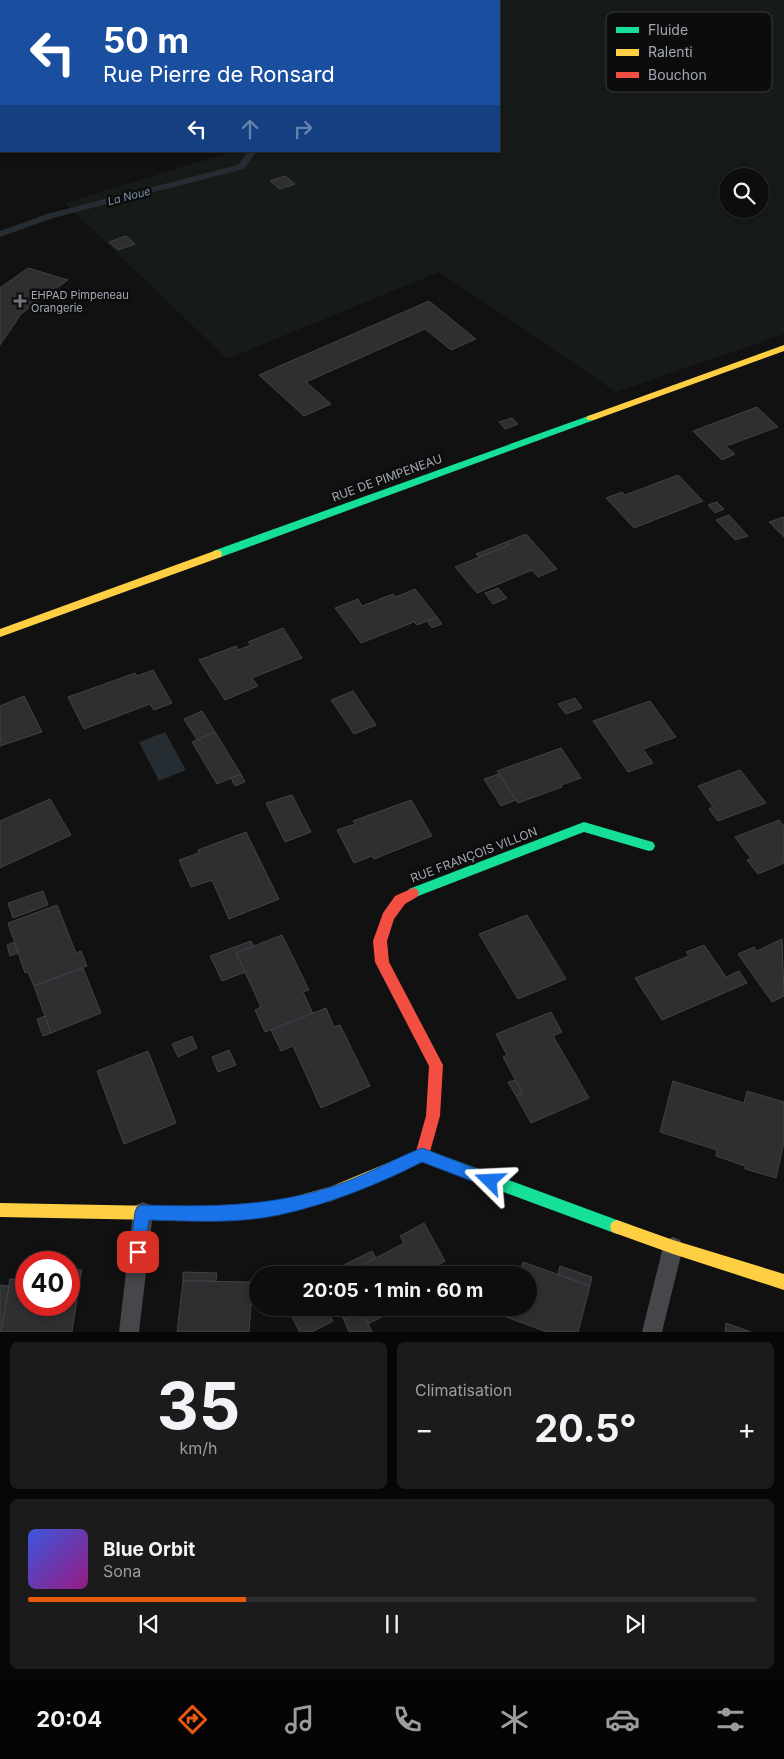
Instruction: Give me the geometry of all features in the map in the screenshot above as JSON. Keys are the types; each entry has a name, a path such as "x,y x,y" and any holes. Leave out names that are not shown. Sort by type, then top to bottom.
{"street":[{"name":"RUE DE PIMPENEAU","path":"0,633 784,348"},
{"name":"RUE FRANÇOIS VILLON","path":"422,1155 434,1116 436,1066 382,962 380,941 388,917 400,900 418,890 584,827 649,846"},
{"path":"0,1210 210,1214 278,1208 331,1194 390,1171 422,1155 673,1247 784,1282"}],"lane":[{"path":"129,1332 143,1212"},
{"path":"652,1332 673,1247"}],"shaded area":[{"path":"500,0 784,0 784,334 616,392 439,272 227,359 65,203 231,152 500,152"},
{"path":"165,732 186,770 159,781 139,742"}],"building":[{"path":"285,176 295,184 280,189 270,181"},
{"path":"126,236 135,244 118,250 109,242"},
{"name":"EHPAD Pimpeneau Orangerie","path":"28,268 68,280 21,314 0,345 0,288"},
{"path":"429,301 476,339 451,350 425,329 306,382 331,404 304,416 259,375"},
{"path":"757,407 778,427 726,446 735,454 722,460 693,431"},
{"path":"512,418 518,424 505,429 499,422"},
{"path":"678,475 703,501 634,528 606,498 622,492 625,495"},
{"path":"717,502 724,509 715,513 708,505"},
{"path":"729,515 748,536 735,540 716,520"},
{"path":"784,517 784,537 769,522"},
{"path":"526,534 557,569 538,577 532,570 477,593 455,567 509,545 506,542"},
{"path":"506,542 509,545 479,557 476,554"},
{"path":"498,588 507,598 493,604 485,593"},
{"path":"415,589 437,617 417,625 414,622 361,643 335,608 358,599 362,606 393,594 396,597"},
{"path":"437,617 442,624 432,628 427,621"},
{"path":"283,628 302,658 252,678 258,686 225,700 199,660 236,646 238,650 251,645 248,642"},
{"path":"153,670 172,703 154,710 150,704 84,729 68,697 135,673 137,676"},
{"path":"353,691 376,725 354,734 331,700"},
{"path":"24,696 42,732 0,746 0,706"},
{"path":"575,698 582,708 566,714 558,704"},
{"path":"650,701 676,737 643,749 653,763 628,772 593,721"},
{"path":"202,711 215,732 197,740 184,719"},
{"path":"215,732 241,774 217,784 192,742"},
{"path":"561,748 581,778 518,803 497,771"},
{"path":"740,770 766,803 718,821 709,809 713,807 698,786"},
{"path":"241,774 245,782 235,786 231,778"},
{"path":"499,774 516,800 501,806 484,779"},
{"path":"292,795 311,832 285,842 266,803"},
{"path":"50,799 71,835 0,868 0,821"},
{"path":"411,800 432,836 374,859 372,856 354,863 337,830 355,824 353,821"},
{"path":"779,820 784,826 784,863 758,874 747,860 751,859 735,837"},
{"path":"246,832 279,899 229,919 212,880 191,887 179,860 199,853 198,850"},
{"path":"43,891 48,905 13,918 8,903"},
{"path":"57,905 76,953 81,951 87,966 34,986 28,972 25,973 8,923"},
{"path":"527,915 566,979 518,999 479,934"},
{"path":"282,935 309,990 303,992 313,1014 265,1032 255,1010 261,1007 236,953"},
{"path":"782,939 784,996 772,1002 738,954 754,947 757,951"},
{"path":"251,941 254,946 236,953 245,972 222,981 210,956"},
{"path":"14,942 18,953 10,956 7,945"},
{"path":"704,945 726,977 739,971 747,983 662,1020 635,978 689,956 686,952"},
{"path":"83,968 101,1013 51,1033 34,986"},
{"path":"326,1008 334,1027 340,1025 370,1086 321,1108 293,1046 281,1051 271,1030"},
{"path":"551,1012 562,1032 553,1036 589,1098 531,1123 516,1096 523,1094 503,1057 507,1055 496,1034"},
{"path":"45,1016 51,1033 43,1036 37,1019"},
{"path":"192,1036 197,1048 178,1057 172,1044"},
{"path":"229,1050 236,1065 218,1072 212,1057"},
{"path":"148,1051 176,1123 124,1144 97,1071"},
{"path":"515,1080 523,1094 516,1096 508,1082"},
{"path":"673,1081 744,1103 747,1091 784,1102 784,1142 776,1178 745,1169 745,1166 716,1156 717,1150 660,1132"},
{"path":"424,1223 445,1261 437,1266 361,1266 404,1243 400,1236"},
{"path":"372,1251 376,1258 361,1266 342,1266"},
{"path":"523,1262 534,1266 522,1266"},
{"path":"560,1266 592,1277 590,1286 558,1274"},
{"path":"537,1267 590,1286 578,1332 547,1332 506,1317 537,1316"},
{"path":"183,1272 217,1273 216,1281 183,1281"},
{"path":"10,1279 15,1279 15,1316 74,1316 72,1332 1,1332"},
{"path":"183,1281 249,1282 249,1332 177,1332"},
{"path":"0,1285 9,1286 1,1332 0,1332"},
{"path":"330,1316 333,1321 312,1332 300,1332 292,1317"},
{"path":"342,1316 352,1316 344,1320"},
{"path":"352,1316 364,1316 372,1332 349,1332 344,1320"},
{"path":"364,1316 384,1316 368,1324"},
{"path":"726,1323 751,1332 725,1332"}],"waterway":[{"name":"La Noue","path":"0,234 50,216 241,167 252,152"}],"traffic: fast":[{"path":"217,554 591,418"},
{"path":"413,893 584,827 649,846"},
{"path":"409,1161 422,1155 617,1227"}],"traffic: slow":[{"path":"591,418 784,348"},
{"path":"0,633 217,554"},
{"path":"0,1210 210,1214 278,1208 331,1194 409,1161"},
{"path":"617,1227 784,1282"}],"traffic: jam":[{"path":"413,893 400,900 388,917 380,941 382,962 436,1065 433,1116 422,1155"}],"place":[{"name":"EHPAD Pimpeneau Orangerie","path":"20,301"}],"route":[{"path":"138,1252 143,1212 210,1214 278,1208 331,1194 390,1171 422,1155 490,1181"}]}
